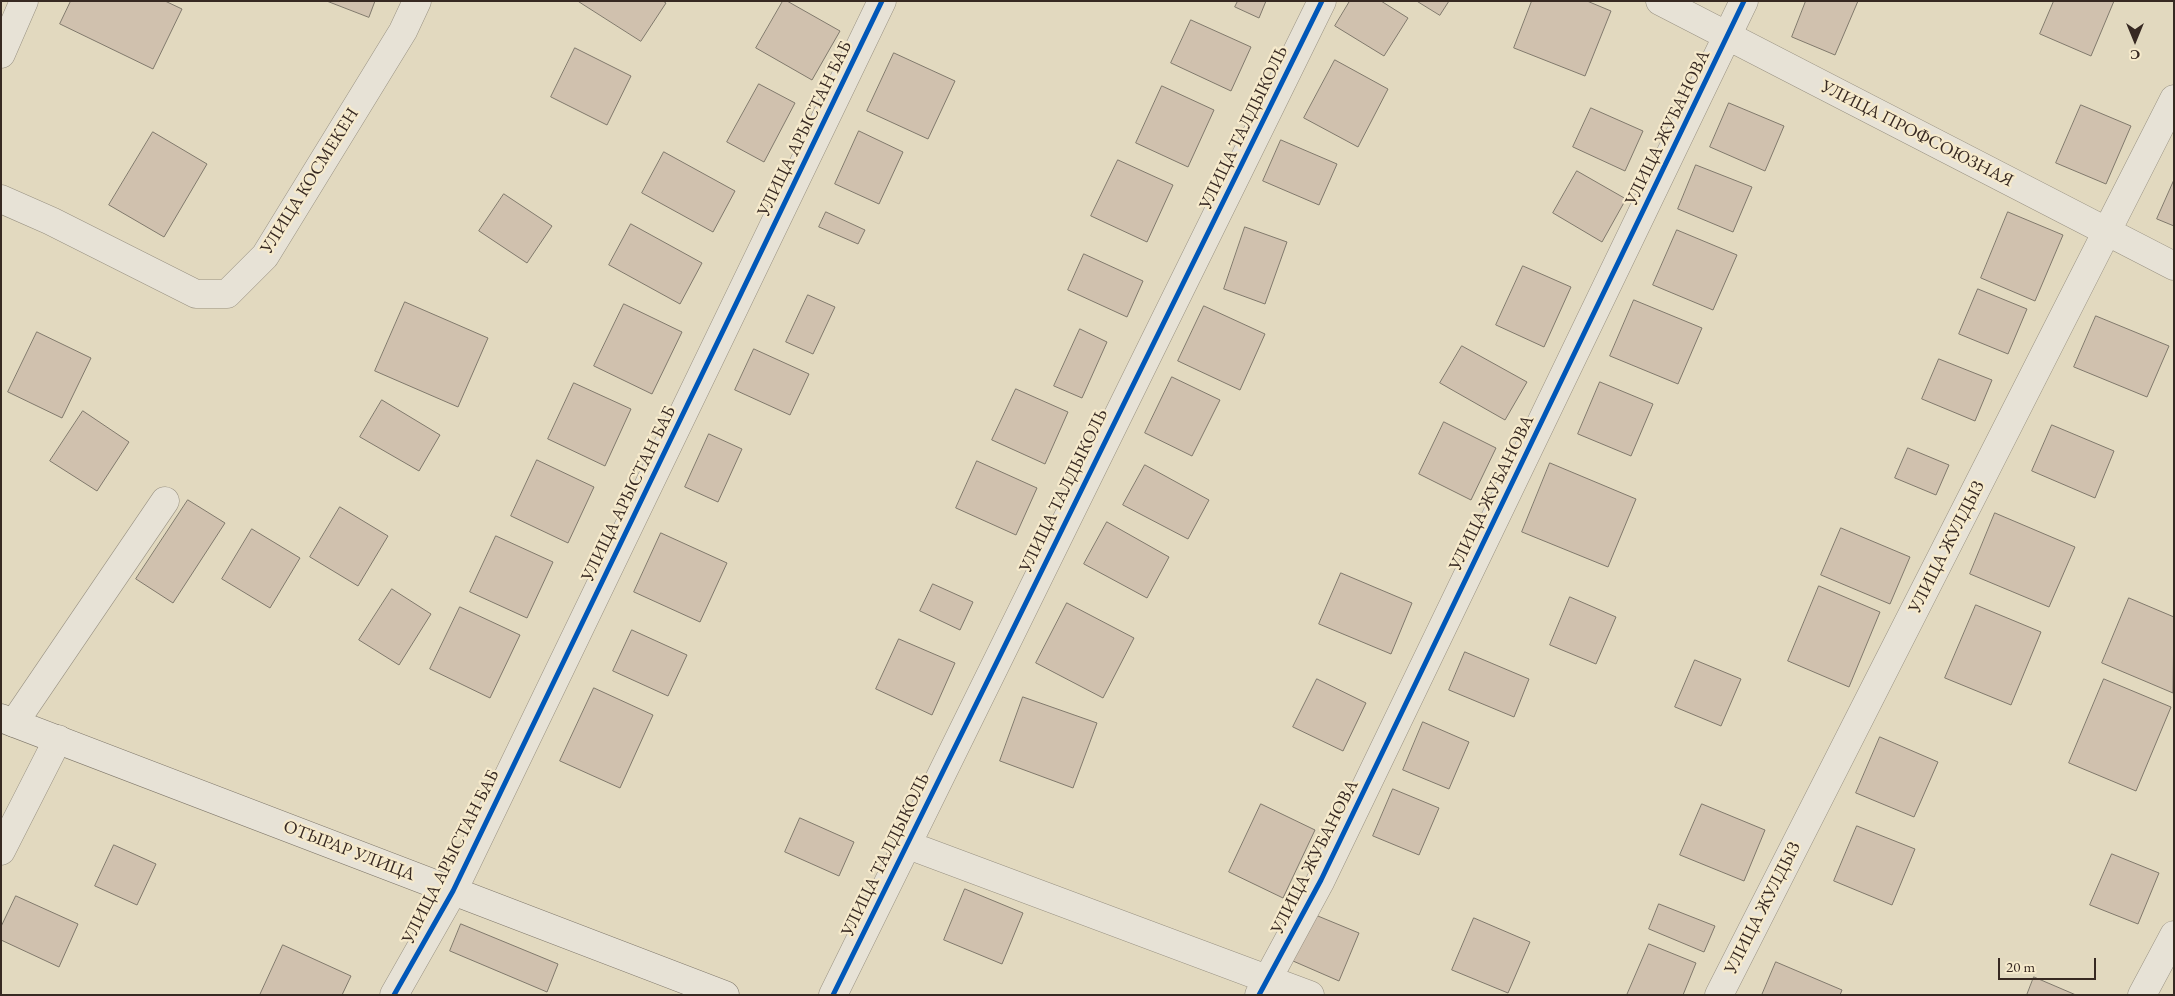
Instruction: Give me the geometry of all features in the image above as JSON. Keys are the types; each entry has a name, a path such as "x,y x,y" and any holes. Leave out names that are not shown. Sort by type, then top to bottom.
{"street":[{"path":"1,54 7,24 24,1"},
{"name":"УЛИЦА КОСМЕКЕН","path":"1,199 196,294 227,294 265,256 402,31 417,1"},
{"name":"УЛИЦА АРЫСТАН БАБ","path":"394,995 453,891 882,1"},
{"name":"УЛИЦА ТАЛДЫКОЛЬ","path":"833,995 908,845 996,660 1322,1"},
{"name":"УЛИЦА ПРОФСОЮЗНАЯ","path":"1660,1 2174,266"},
{"name":"УЛИЦА ЖУБАНОВА","path":"1263,987 1321,880 1744,1"},
{"name":"УЛИЦА ЖУЛДЫЗ","path":"1719,995 2108,232 2174,98"},
{"path":"7,720 165,501"},
{"name":"ОТЫРАР УЛИЦА","path":"7,720 724,995"},
{"path":"1,851 58,739"},
{"path":"908,845 1263,987 1310,995"},
{"path":"2142,995 2174,935"}],"building":[{"path":"71,1 165,1 182,9 153,69 60,24"},
{"path":"327,1 375,1 369,17"},
{"path":"578,1 663,1 666,3 641,41"},
{"path":"783,1 787,1 840,31 812,80 756,48"},
{"path":"1238,1 1266,1 1259,18 1235,7"},
{"path":"1350,1 1381,1 1408,18 1384,56 1335,26"},
{"path":"1417,1 1449,1 1440,15"},
{"path":"1532,1 1587,1 1611,11 1585,76 1514,48"},
{"path":"1806,1 1858,1 1835,55 1792,37"},
{"path":"2054,1 2114,1 2091,56 2040,34"},
{"path":"1191,20 1251,47 1231,91 1171,63"},
{"path":"575,48 631,76 607,125 551,97"},
{"path":"894,53 955,81 928,139 867,111"},
{"path":"1335,60 1388,89 1358,147 1304,118"},
{"path":"759,84 795,103 764,162 727,142"},
{"path":"1162,86 1214,110 1188,167 1136,143"},
{"path":"1729,103 1784,126 1765,171 1710,147"},
{"path":"2081,105 2131,126 2106,184 2056,163"},
{"path":"1591,108 1643,131 1625,171 1573,147"},
{"path":"859,131 903,152 879,204 835,184"},
{"path":"153,132 207,164 164,237 109,205"},
{"path":"1281,140 1337,164 1319,205 1263,181"},
{"path":"664,152 735,191 713,232 642,193"},
{"path":"1118,160 1173,185 1147,242 1091,216"},
{"path":"1696,165 1752,187 1733,232 1678,209"},
{"path":"1577,171 1626,199 1602,242 1553,213"},
{"path":"2174,180 2174,226 2157,219"},
{"path":"504,194 552,226 527,263 479,231"},
{"path":"826,212 865,230 858,244 819,227"},
{"path":"2008,212 2063,235 2035,301 1981,278"},
{"path":"631,224 702,263 680,304 609,265"},
{"path":"1245,227 1287,242 1265,304 1224,289"},
{"path":"1677,230 1737,255 1713,310 1653,285"},
{"path":"1084,254 1143,281 1127,317 1068,290"},
{"path":"1523,266 1571,287 1544,347 1496,325"},
{"path":"1978,289 2027,309 2008,354 1959,334"},
{"path":"808,295 835,307 813,354 786,342"},
{"path":"1634,300 1702,328 1678,384 1610,356"},
{"path":"405,302 488,338 458,407 375,371"},
{"path":"624,304 682,332 652,394 594,366"},
{"path":"1204,306 1265,334 1240,390 1178,361"},
{"path":"2096,316 2169,346 2147,397 2074,367"},
{"path":"1080,329 1107,342 1082,398 1054,386"},
{"path":"37,332 91,358 62,418 8,392"},
{"path":"1462,346 1527,382 1505,420 1440,383"},
{"path":"754,349 809,374 790,415 735,390"},
{"path":"1939,359 1992,380 1975,421 1922,399"},
{"path":"1172,377 1220,400 1192,456 1145,433"},
{"path":"1600,382 1653,404 1631,456 1578,434"},
{"path":"574,383 631,409 605,466 548,439"},
{"path":"1016,389 1068,412 1045,464 992,440"},
{"path":"382,400 440,435 419,471 360,437"},
{"path":"83,411 129,442 97,491 50,461"},
{"path":"1444,422 1496,448 1471,500 1419,474"},
{"path":"2052,425 2114,451 2095,498 2032,471"},
{"path":"709,434 742,449 718,502 685,487"},
{"path":"1908,448 1949,465 1936,495 1895,478"},
{"path":"537,460 594,487 568,543 511,516"},
{"path":"977,461 1037,488 1016,535 956,508"},
{"path":"1550,463 1636,499 1608,567 1522,532"},
{"path":"1145,465 1209,500 1188,539 1123,505"},
{"path":"188,500 225,523 173,603 136,579"},
{"path":"340,507 388,536 358,586 310,557"},
{"path":"1995,513 2075,547 2049,607 1970,574"},
{"path":"1107,522 1169,557 1147,598 1084,564"},
{"path":"1841,528 1910,557 1890,604 1821,575"},
{"path":"252,529 300,558 270,608 222,579"},
{"path":"661,533 727,563 700,622 634,592"},
{"path":"496,536 553,562 527,618 470,592"},
{"path":"1341,573 1412,603 1391,654 1319,624"},
{"path":"933,584 973,602 960,630 920,611"},
{"path":"1819,586 1880,612 1849,687 1788,661"},
{"path":"392,589 431,614 399,665 359,640"},
{"path":"1570,597 1616,617 1596,664 1550,645"},
{"path":"2129,598 2174,617 2173,693 2102,663"},
{"path":"1067,603 1134,638 1103,698 1036,663"},
{"path":"1976,605 2041,632 2011,705 1945,678"},
{"path":"460,607 520,635 490,698 430,669"},
{"path":"632,630 687,655 668,696 613,671"},
{"path":"899,639 955,663 932,715 876,689"},
{"path":"1465,652 1529,679 1514,717 1449,690"},
{"path":"1695,660 1741,679 1721,726 1675,707"},
{"path":"1317,679 1366,703 1343,751 1293,727"},
{"path":"2104,679 2171,707 2136,791 2069,763"},
{"path":"594,688 653,715 620,788 560,761"},
{"path":"1023,697 1097,723 1073,788 1000,761"},
{"path":"1423,722 1469,742 1449,789 1403,770"},
{"path":"1880,737 1938,762 1914,817 1856,793"},
{"path":"1393,789 1439,808 1419,855 1373,836"},
{"path":"1261,804 1315,830 1283,898 1229,872"},
{"path":"1702,804 1765,830 1744,881 1680,855"},
{"path":"800,818 854,842 839,876 785,852"},
{"path":"1857,826 1915,849 1892,905 1834,881"},
{"path":"114,845 156,864 137,905 95,886"},
{"path":"2112,854 2159,873 2138,924 2090,905"},
{"path":"965,889 1023,913 1002,964 944,940"},
{"path":"16,896 78,924 59,967 1,940 1,927"},
{"path":"1659,904 1715,926 1704,952 1649,929"},
{"path":"1313,914 1359,933 1339,981 1293,961"},
{"path":"1474,918 1530,942 1508,993 1452,970"},
{"path":"461,924 558,964 547,992 450,951"},
{"path":"1649,944 1696,963 1683,995 1627,995"},
{"path":"283,945 351,976 342,995 260,995"},
{"path":"1776,962 1842,990 1840,995 1762,995"},
{"path":"2034,977 2076,995 2027,995"}],"cycle path":[{"path":"394,995 453,891 882,1"},
{"path":"833,995 1322,1"},
{"path":"1259,995 1321,880 1744,1"}]}
